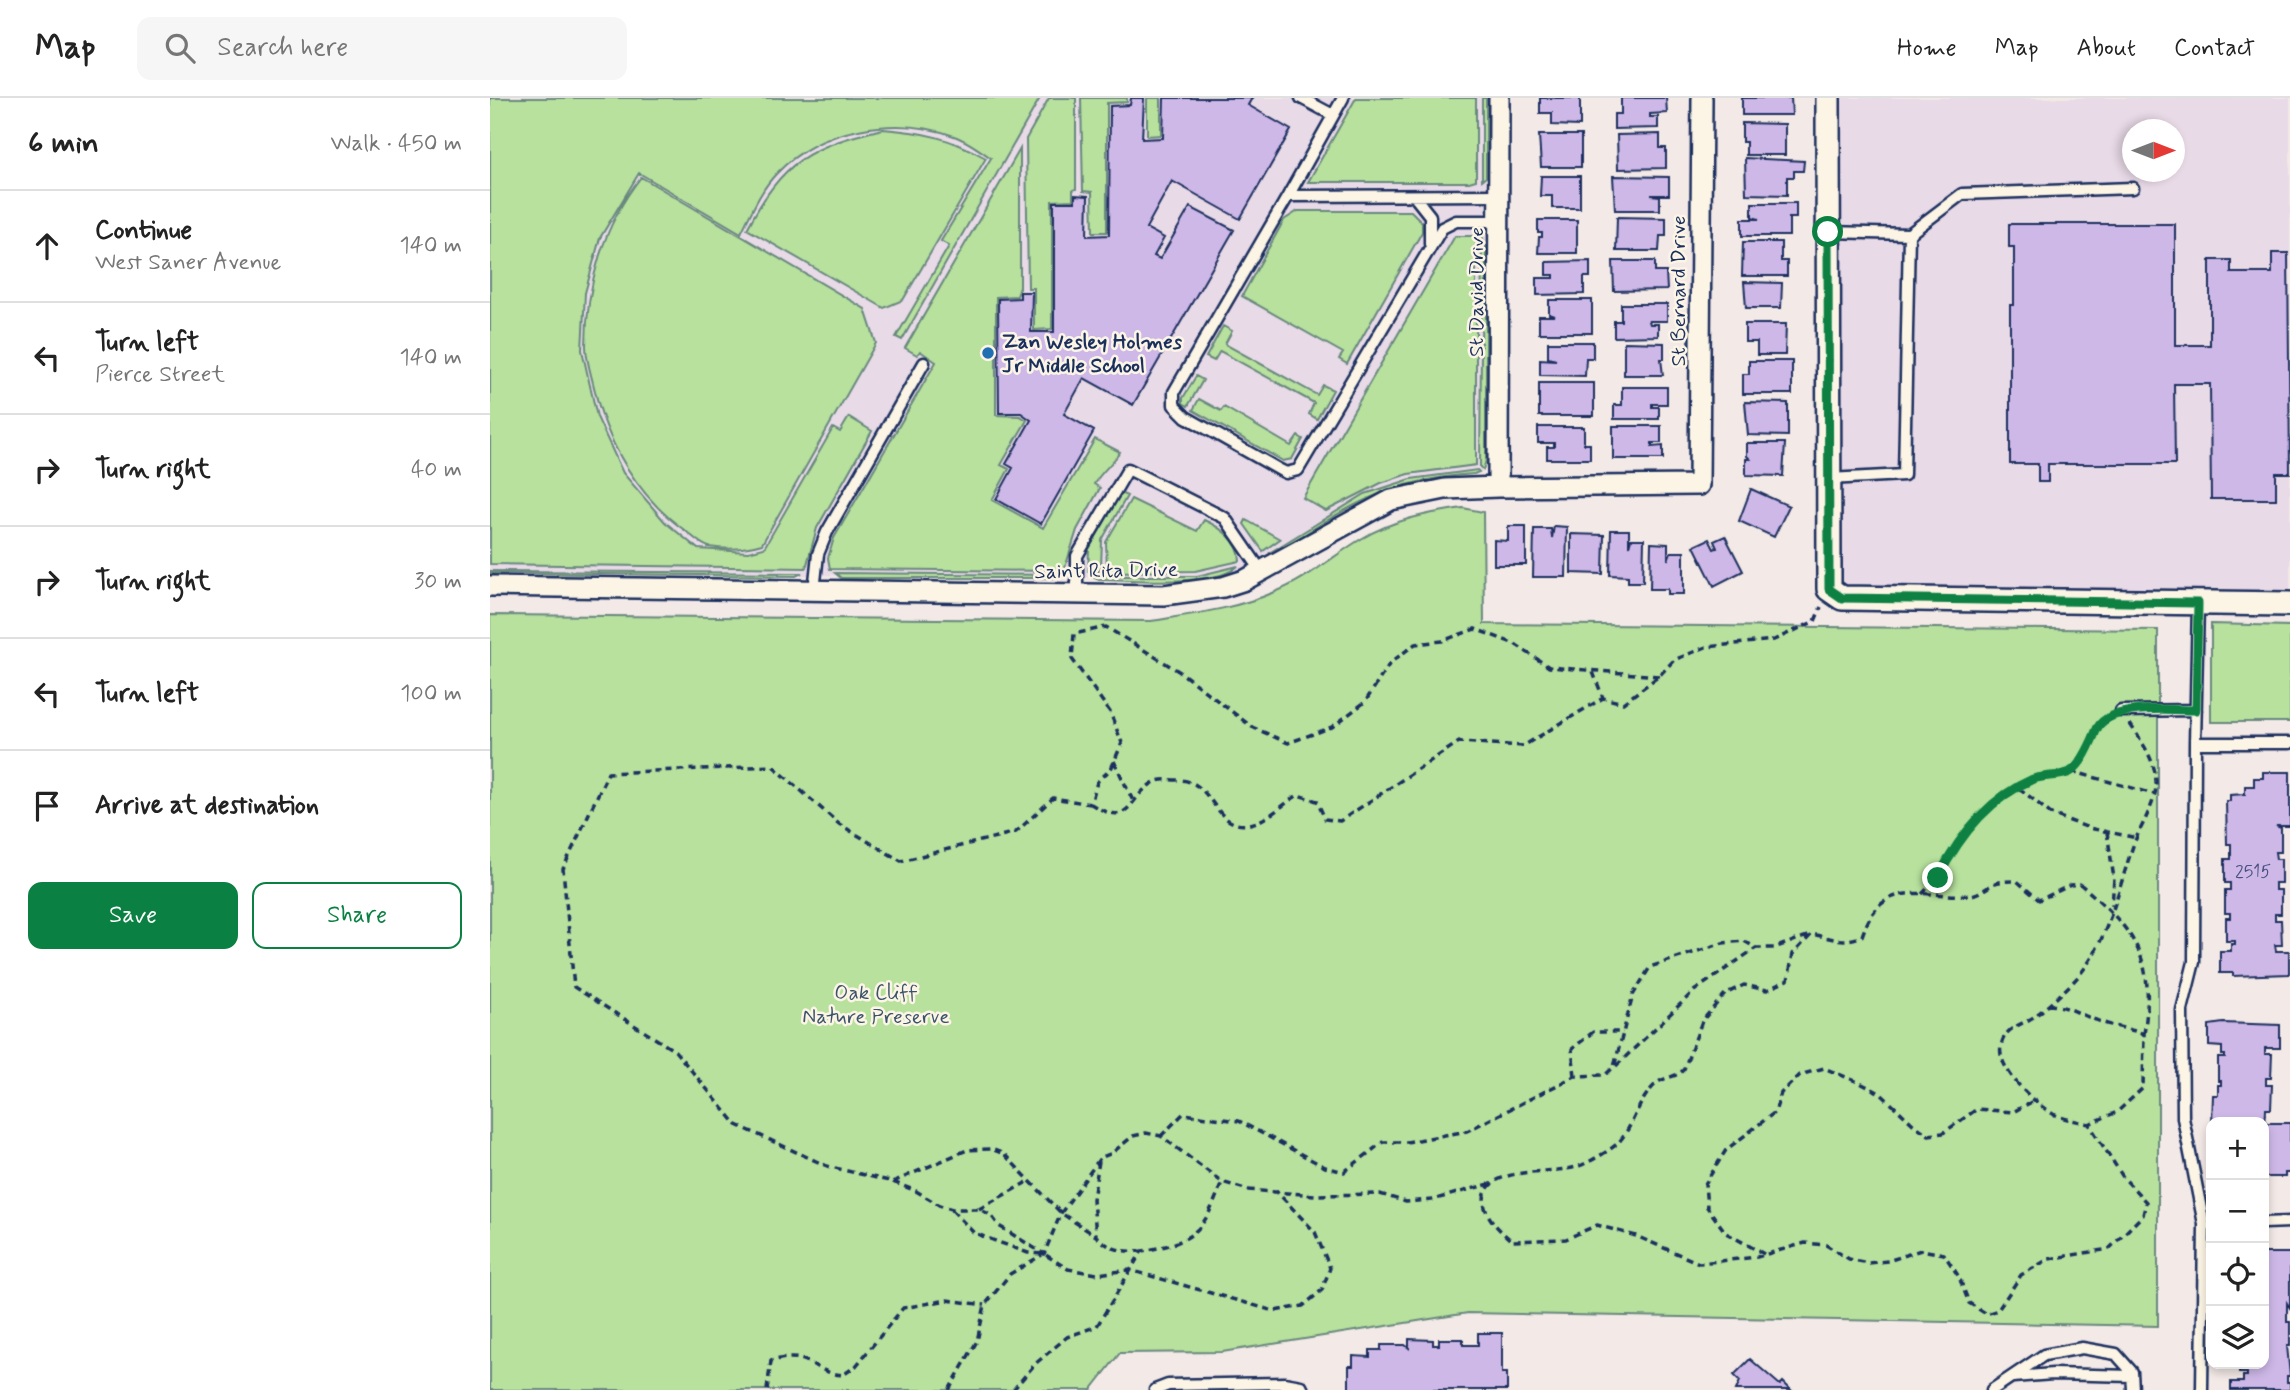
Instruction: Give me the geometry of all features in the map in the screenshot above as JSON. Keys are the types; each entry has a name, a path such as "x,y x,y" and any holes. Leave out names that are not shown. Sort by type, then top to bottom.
{"street":[{"name":"St David Drive","path":"1498,487 1499,98"},
{"name":"St Bernard Drive","path":"1699,485 1702,98"},
{"path":"1828,98 1828,479 1835,594 2290,604"},
{"name":"Saint Rita Drive","path":"490,586 1176,593 1223,587 1263,572 1391,500 1445,489 1699,485"}],"lane":[{"path":"1301,98 1333,116"},
{"path":"1343,98 1173,399 1174,405 1186,417 1286,473 1293,473 1302,466 1427,251 1448,223 1499,221"},
{"path":"1828,232 1909,234 1962,194 2133,188"},
{"path":"1288,196 1499,195"},
{"path":"1415,197 1430,216 1432,232 1427,251"},
{"path":"1828,479 1904,475 1909,234"},
{"path":"814,591 818,554 827,532 924,363"},
{"path":"1077,594 1077,556 1128,468 1225,518 1263,572"},
{"path":"2198,603 2194,962 2182,1010 2183,1118 2206,1220"},
{"path":"2121,711 2196,710"},
{"path":"2195,743 2290,743"},
{"path":"2269,1223 2290,1222"},
{"path":"2202,1390 2206,1243"},
{"path":"1992,1390 2044,1355 2082,1348 2116,1354 2132,1376 2133,1390"},
{"path":"2013,1377 2053,1374 2132,1376"},
{"path":"1155,1390 1167,1385 1185,1387 1284,1383 1300,1386 1303,1390"}],"path":[{"path":"1044,1254 1028,1253 974,1233 952,1209 892,1182 827,1166 737,1125 675,1051 574,986 563,869 608,773 773,766 838,824 901,861 1016,832 1053,798 1091,804 1107,814 1122,813 1157,781 1183,780 1206,790 1218,813 1233,823 1256,822 1298,794 1317,801 1325,819 1340,821 1459,742 1523,746 1603,698 1623,703 1659,676 1674,660 1706,647 1773,640 1815,621 1835,594"},
{"path":"1091,804 1097,782 1111,769 1122,743 1110,712 1072,659 1074,634 1106,627 1180,672 1252,727 1288,743 1332,727 1365,702 1390,663 1415,644 1442,641 1475,629 1515,644 1549,667 1659,676"},
{"path":"1593,672 1603,698"},
{"path":"1614,1067 1633,995 1650,967 1723,943 1744,941 1756,948 1773,948 1812,934 1846,941 1854,940 1862,936 1867,921 1883,900 1902,892 1975,895 1997,882 2017,881 2039,900 2071,885 2080,884 2112,910 2143,956 2150,999 2144,1034 2143,1088 2117,1112 2089,1124 2053,1114 2008,1071 2000,1053 2003,1040 2011,1027 2033,1018 2090,963 2112,910 2154,794 2155,781 2150,754 2121,711 2096,728 2090,748 2071,771"},
{"path":"1114,761 1133,803"},
{"path":"1922,894 1938,878 1951,853 1984,810 2043,776 2071,771 2154,794"},
{"path":"2019,788 2051,814 2107,832 2137,838"},
{"path":"2107,832 2114,879 2112,910"},
{"path":"948,1390 977,1341 985,1305 1010,1274 1044,1254 1061,1213 1100,1158 1112,1153 1133,1136 1146,1133 1161,1136 1222,1182 1248,1190 1315,1195 1380,1194 1406,1202 1432,1200 1495,1183 1507,1177 1582,1165 1618,1143 1635,1110 1655,1084 1680,1075 1702,1021 1725,994 1744,985 1767,990 1788,980 1793,954 1812,934"},
{"path":"1161,1136 1183,1114 1239,1121 1325,1167 1344,1172 1383,1142 1407,1142 1467,1131 1575,1076 1605,1075 1694,991 1756,948"},
{"path":"2047,1005 2068,1006 2097,1021 2114,1023 2144,1034"},
{"path":"1575,1076 1572,1049 1594,1032 1623,1032"},
{"path":"1764,1254 1727,1233 1707,1208 1705,1184 1726,1150 1775,1112 1781,1093 1800,1075 1824,1068 1858,1082 1880,1093 1913,1125 1929,1135 1943,1133 1977,1108 2013,1112 2037,1099"},
{"path":"1495,1183 1486,1193 1485,1207 1494,1225 1513,1241 1566,1239 1597,1225 1636,1236 1692,1262 1764,1254 1805,1242 1826,1245 1843,1257 1868,1263 1888,1261 1921,1250 1944,1254 1959,1277 1969,1303 1980,1312 1993,1314 2026,1271 2055,1256 2109,1249 2146,1209 2143,1196 2123,1178 2089,1124"},
{"path":"892,1182 967,1150 991,1149 1004,1154 1061,1213 1096,1236 1108,1248 1121,1252 1142,1251 1186,1240 1209,1218 1222,1182"},
{"path":"1096,1236 1093,1199 1100,1158"},
{"path":"979,1209 1029,1181"},
{"path":"952,1209 979,1209 991,1214 999,1226 1069,1269 1097,1274 1130,1270 1274,1311 1303,1306 1322,1290 1330,1268 1315,1232 1276,1191"},
{"path":"1013,1390 1035,1364 1067,1337 1097,1326 1142,1251"},
{"path":"767,1390 771,1361 792,1356 812,1362 827,1374 843,1375 856,1366 903,1308 947,1300 985,1305"}],"shaded area":[{"name":"Zan Wesley Holmes Jr Middle School","path":"769,98 1486,98 1486,460 1483,470 1474,474 1422,480 1367,496 1278,552 1231,573 1203,578 490,573 490,203"},
{"path":"1838,98 2290,98 2290,590 1836,588"}],"green space":[{"path":"490,98 1040,98 902,340 896,337 949,246 941,241 991,158 954,136 932,130 884,127 837,136 815,145 771,179 741,233 639,173 600,238 585,293 582,350 597,417 623,473 665,522 698,549 748,552 764,548 833,428 840,432 849,417 872,431 817,528 806,568 490,564"},
{"path":"1049,98 1076,98 1076,189 1073,190 1073,200 1052,201 1052,329 1034,330 1034,288 1028,288 1026,139"},
{"path":"1081,98 1127,98 1127,102 1107,103 1107,232 1093,232 1092,192 1083,191"},
{"path":"1147,98 1161,98 1161,135 1147,136"},
{"path":"1356,98 1476,98 1476,180 1308,182"},
{"path":"1482,98 1486,98 1486,177 1482,180"},
{"path":"883,129 936,137 986,158 903,300 884,308 747,229 773,187 801,160 836,142"},
{"path":"1020,149 1020,287 1017,296 996,297 996,415 1020,416 1027,420 1001,465 1009,469 992,500 1043,528 1095,439 1120,452 1094,484 1100,488 1077,530 1064,571 830,569 828,558 834,538 936,362 920,351 917,355 905,348"},
{"path":"641,177 865,309 876,343 762,544 736,548 709,547 697,541 669,518 653,502 626,466 615,447 599,405 586,351 593,279 616,215"},
{"path":"1298,211 1411,211 1422,222 1422,232 1347,364 1339,359 1343,353 1242,296 1284,220"},
{"path":"1455,236 1476,236 1476,465 1408,474 1381,483 1326,511 1303,498"},
{"path":"1482,236 1486,247 1486,460 1483,470 1480,467"},
{"path":"1223,326 1232,331 1225,344 1317,395 1323,385 1333,390 1317,419 1309,414 1314,403 1220,351 1214,361 1206,357"},
{"path":"1196,376 1203,380 1188,406 1183,403 1183,398"},
{"path":"1199,399 1221,411 1224,407 1291,446 1298,436 1303,439 1292,459 1283,461 1193,410"},
{"path":"1477,470 1479,472 1474,474 1417,482 1370,498 1326,521 1278,552 1269,553 1365,494 1411,479"},
{"path":"1120,493 1127,496 1102,540 1101,568 1099,571 1088,571 1089,549"},
{"path":"1131,499 1197,531 1204,520 1210,523 1233,541 1240,561 1195,571 1107,572 1106,542"},
{"name":"Oak Cliff Nature Preserve","path":"1463,508 1483,512 1484,624 2158,630 2158,1326 1468,1313 1222,1352 1120,1353 1091,1390 490,1390 490,615 1151,621 1214,610 1260,598 1298,581 1373,532 1424,515"},
{"path":"1246,520 1280,539 1263,551 1244,524"},
{"path":"1238,566 1226,573 1192,580 1099,579 1093,576 1197,576"},
{"path":"490,571 802,573 796,576"},
{"path":"835,573 1061,575 1054,578 841,578"},
{"path":"2211,624 2290,626 2290,722 2211,722"}],"building":[{"path":"1131,98 1144,98 1142,139 1163,138 1164,98 1252,98 1248,105 1291,130 1240,219 1172,181 1146,228 1164,238 1154,256 1160,259 1190,207 1234,230 1133,405 1084,378 1064,414 1094,431 1041,524 996,499 1013,468 1006,464 1031,420 1021,413 999,413 998,299 1020,298 1020,292 1032,292 1031,332 1054,332 1054,202 1075,202 1075,195 1088,196 1087,236 1109,235 1110,106 1130,105"},
{"path":"1540,98 1580,98 1580,126 1552,125 1552,113 1540,113"},
{"path":"1621,98 1666,98 1667,113 1650,114 1650,117 1658,117 1658,128 1614,129 1614,114 1621,114"},
{"path":"1742,98 1791,98 1792,115 1742,115"},
{"path":"1742,123 1785,124 1785,155 1746,155 1746,142 1742,142"},
{"path":"1660,134 1660,148 1666,148 1666,168 1618,169 1617,135"},
{"path":"1539,135 1581,135 1581,167 1541,167"},
{"path":"1745,158 1804,161 1803,171 1794,171 1794,177 1787,177 1787,195 1746,194"},
{"path":"1541,176 1580,176 1580,208 1552,208 1552,196 1540,196"},
{"path":"1613,176 1669,177 1669,195 1651,195 1660,196 1660,210 1615,210"},
{"path":"1752,203 1796,203 1796,218 1789,218 1789,236 1742,236 1742,219 1759,219 1752,217"},
{"path":"1617,217 1666,218 1666,236 1660,236 1659,251 1616,251"},
{"path":"1538,220 1577,220 1577,253 1538,253 1539,237 1542,237 1542,233 1538,233"},
{"path":"2009,224 2175,224 2175,345 2210,345 2210,260 2231,260 2231,273 2272,273 2272,253 2288,253 2290,473 2276,473 2276,499 2211,499 2210,384 2174,384 2175,464 2048,464 2048,482 2038,482 2038,464 2010,464 2010,305 2014,305 2014,247 2009,247"},
{"path":"1743,242 1781,242 1781,261 1787,261 1787,276 1742,276"},
{"path":"1590,261 1590,277 1584,277 1584,294 1537,295 1537,278 1554,278 1554,275 1546,275 1546,262"},
{"path":"1613,261 1655,261 1655,272 1666,272 1667,290 1614,291"},
{"path":"1744,282 1782,283 1781,308 1746,308"},
{"path":"1549,300 1592,300 1592,333 1539,333 1539,316 1555,316 1549,314"},
{"path":"1621,304 1667,304 1667,321 1649,321 1650,324 1658,324 1658,336 1614,337 1614,321 1621,321"},
{"path":"1745,324 1786,324 1785,355 1757,355 1757,342 1745,342"},
{"path":"1548,342 1593,342 1593,358 1586,358 1585,376 1540,375 1540,359 1556,360 1548,358"},
{"path":"1624,342 1664,343 1664,359 1661,359 1663,375 1624,375"},
{"path":"1749,361 1792,361 1792,394 1743,394 1743,374 1749,374"},
{"path":"1539,383 1594,383 1594,416 1539,416"},
{"path":"1622,387 1667,387 1667,404 1652,404 1652,407 1659,407 1659,419 1614,419 1614,405 1622,405"},
{"path":"1745,402 1788,403 1788,436 1748,435"},
{"path":"1613,426 1661,426 1661,443 1652,443 1652,447 1663,446 1663,459 1613,459"},
{"path":"1538,427 1584,427 1584,444 1590,444 1590,459 1547,459 1547,447 1554,447 1554,443 1538,443"},
{"path":"1747,443 1785,443 1783,476 1746,475 1746,459 1750,459 1747,456"},
{"path":"1751,489 1789,506 1774,537 1739,521"},
{"path":"1508,526 1526,526 1526,565 1494,565 1494,540 1508,541"},
{"path":"1554,526 1567,527 1566,577 1533,577 1534,529 1551,529 1552,538"},
{"path":"1611,530 1629,530 1629,546 1631,539 1644,539 1643,582 1628,582 1628,576 1610,575"},
{"path":"1571,534 1604,535 1603,574 1571,573"},
{"path":"1725,536 1743,571 1714,586 1694,546 1709,539 1714,549 1717,548 1714,541"},
{"path":"1651,543 1668,544 1668,560 1671,552 1684,552 1684,594 1668,594 1668,589 1650,589"},
{"path":"2263,772 2290,772 2290,826 2276,826 2281,828 2281,852 2275,852 2276,859 2281,859 2281,883 2275,883 2275,890 2281,890 2281,914 2275,914 2275,920 2281,920 2282,945 2275,945 2276,951 2289,951 2289,974 2233,976 2233,973 2220,973 2220,951 2231,951 2231,944 2235,944 2235,941 2226,941 2226,918 2230,918 2230,913 2225,913 2225,890 2230,890 2230,883 2225,883 2225,859 2231,859 2231,844 2227,844 2226,801 2230,801 2230,795 2245,794 2245,786 2254,786 2254,778 2263,778"},
{"path":"2209,1025 2280,1025 2280,1048 2265,1048 2265,1054 2272,1054 2271,1078 2266,1078 2266,1085 2272,1085 2271,1109 2266,1109 2266,1117 2212,1117 2213,1095 2218,1095 2218,1085 2221,1085 2221,1081 2218,1081 2218,1058 2225,1058 2225,1055 2222,1055 2222,1047 2209,1046"},
{"path":"2269,1123 2290,1123 2290,1173 2285,1173 2285,1177 2269,1177"},
{"path":"2269,1253 2290,1253 2290,1308 2287,1303 2287,1322 2290,1322 2290,1346 2287,1346 2290,1376 2287,1376 2287,1382 2290,1382 2290,1390 2231,1390 2231,1382 2243,1382 2243,1376 2247,1376 2247,1373 2239,1373 2239,1369 2269,1369"},
{"path":"1478,1333 1502,1333 1502,1373 1507,1373 1507,1390 1349,1390 1349,1366 1353,1366 1353,1356 1370,1357 1370,1350 1381,1350 1381,1345 1405,1345 1409,1348 1409,1339 1433,1340 1433,1345 1439,1345 1439,1339 1463,1339 1463,1345 1478,1345"},
{"path":"1750,1359 1780,1385 1783,1382 1791,1390 1736,1390 1740,1381 1734,1375"}],"place":[{"name":"Zan Wesley Holmes Jr Middle School","path":"988,353"}],"route":[{"path":"1828,232 1829,589 1842,598 2198,603 2196,710 2121,711 2096,728 2090,748 2071,771 2028,782 1984,810 1951,853 1938,878"}]}
